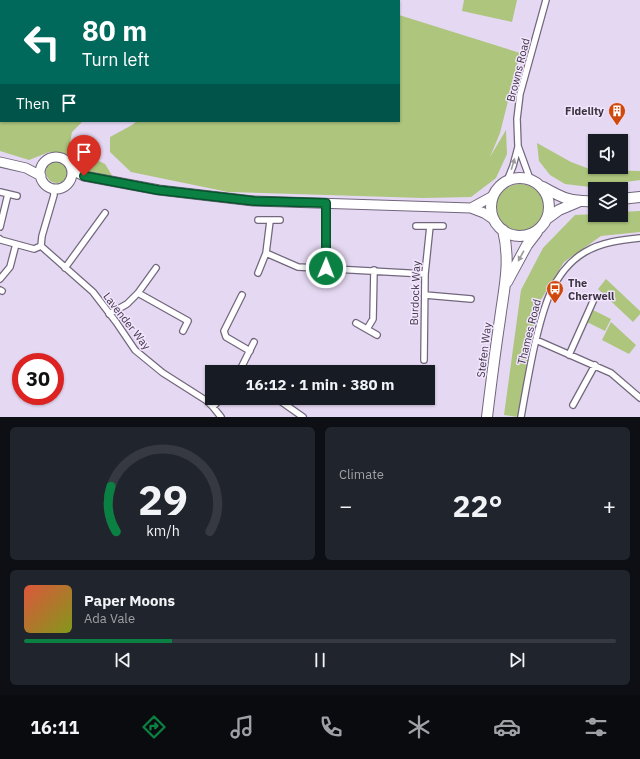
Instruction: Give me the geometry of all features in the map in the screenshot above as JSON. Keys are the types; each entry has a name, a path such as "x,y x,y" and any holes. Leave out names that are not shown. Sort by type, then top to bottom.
{"highway":[{"path":"540,229 532,234 523,236 511,235 503,230 493,219 491,208 493,196 497,189 507,181 520,177 530,179 560,197 578,202"},
{"path":"542,186 550,202 548,218"},
{"path":"628,198 640,197"},
{"path":"506,286 527,245 548,218 559,210 578,202 588,201"},
{"path":"503,230 507,255 506,286"},
{"name":"Stefen Way","path":"487,417 499,323 506,286"}],"main road":[{"path":"0,162 26,168 34,168 42,165 50,158 58,157 67,161 72,170 84,176 158,190 254,201 471,208 484,213 493,219"},
{"path":"42,165 41,176 44,183 55,192 66,186 71,180 84,176"},
{"path":"26,168 41,176"},
{"path":"71,180 72,170"},
{"path":"471,208 493,196"}],"street":[{"name":"Browns Road","path":"507,181 513,166 518,146 517,119 520,94 546,0"},
{"name":"Browns Road","path":"518,146 530,179"},
{"path":"0,192 17,196"},
{"path":"0,239 34,249 41,246 42,236 55,192"},
{"path":"0,227 8,194"},
{"path":"326,203 326,268"},
{"path":"65,268 98,217 105,213"},
{"path":"258,220 280,220"},
{"path":"258,273 266,253 270,221"},
{"path":"416,226 443,226"},
{"name":"Burdock Way","path":"424,360 424,296 430,226"},
{"name":"Thames Road","path":"521,417 536,340 546,303 554,285 568,264 584,252 613,241 640,238"},
{"path":"0,279 10,267 16,244"},
{"name":"Lavender Way","path":"41,246 92,292 135,350 163,374 207,401 221,417"},
{"path":"266,253 298,267 425,274"},
{"path":"109,314 127,304 138,293 156,268"},
{"path":"367,329 373,319 374,270"},
{"path":"138,293 188,321 183,330"},
{"path":"242,295 224,331 226,337 250,351"},
{"path":"424,296 471,299"},
{"path":"569,355 595,297"},
{"path":"356,323 377,335"},
{"path":"536,340 611,373 640,398"},
{"path":"243,365 254,342"},
{"path":"573,405 595,365"},
{"path":"286,405 303,417"}],"green space":[{"path":"464,0 517,0 512,22 462,11"},
{"path":"400,15 520,53 500,133 490,157 506,130 507,154 496,178 471,197 423,198 228,192 131,172 110,152 110,137 136,122 400,122"},
{"path":"0,122 82,122 72,132 69,149 87,155 105,164 113,177 87,173 67,155 49,152 29,160 0,151"},
{"path":"537,143 571,162 588,168 588,174 628,174 628,171 640,171 640,180 626,182 588,182 588,187 565,184 550,175 539,161"},
{"path":"57,161 61,162 67,168 67,176 61,182 57,183 53,182 47,176 46,172 47,168 53,162"},
{"path":"515,184 525,184 537,191 544,203 544,213 537,225 525,232 515,232 507,228 500,221 496,213 496,203 500,195 507,188"},
{"path":"640,211 640,232 601,236 564,262 537,306 518,417 504,415 521,290 543,248 575,215 588,214 588,222 628,222 628,212"},
{"path":"606,279 640,311 640,314 633,322 598,289"},
{"path":"593,310 611,319 605,331 587,322"},
{"path":"611,322 636,345 629,354 602,340"}],"place":[{"name":"Fidelity","path":"617,126"},
{"name":"The Cherwell","path":"555,304"}],"route":[{"path":"84,176 158,190 254,201 326,203 326,268"}]}
